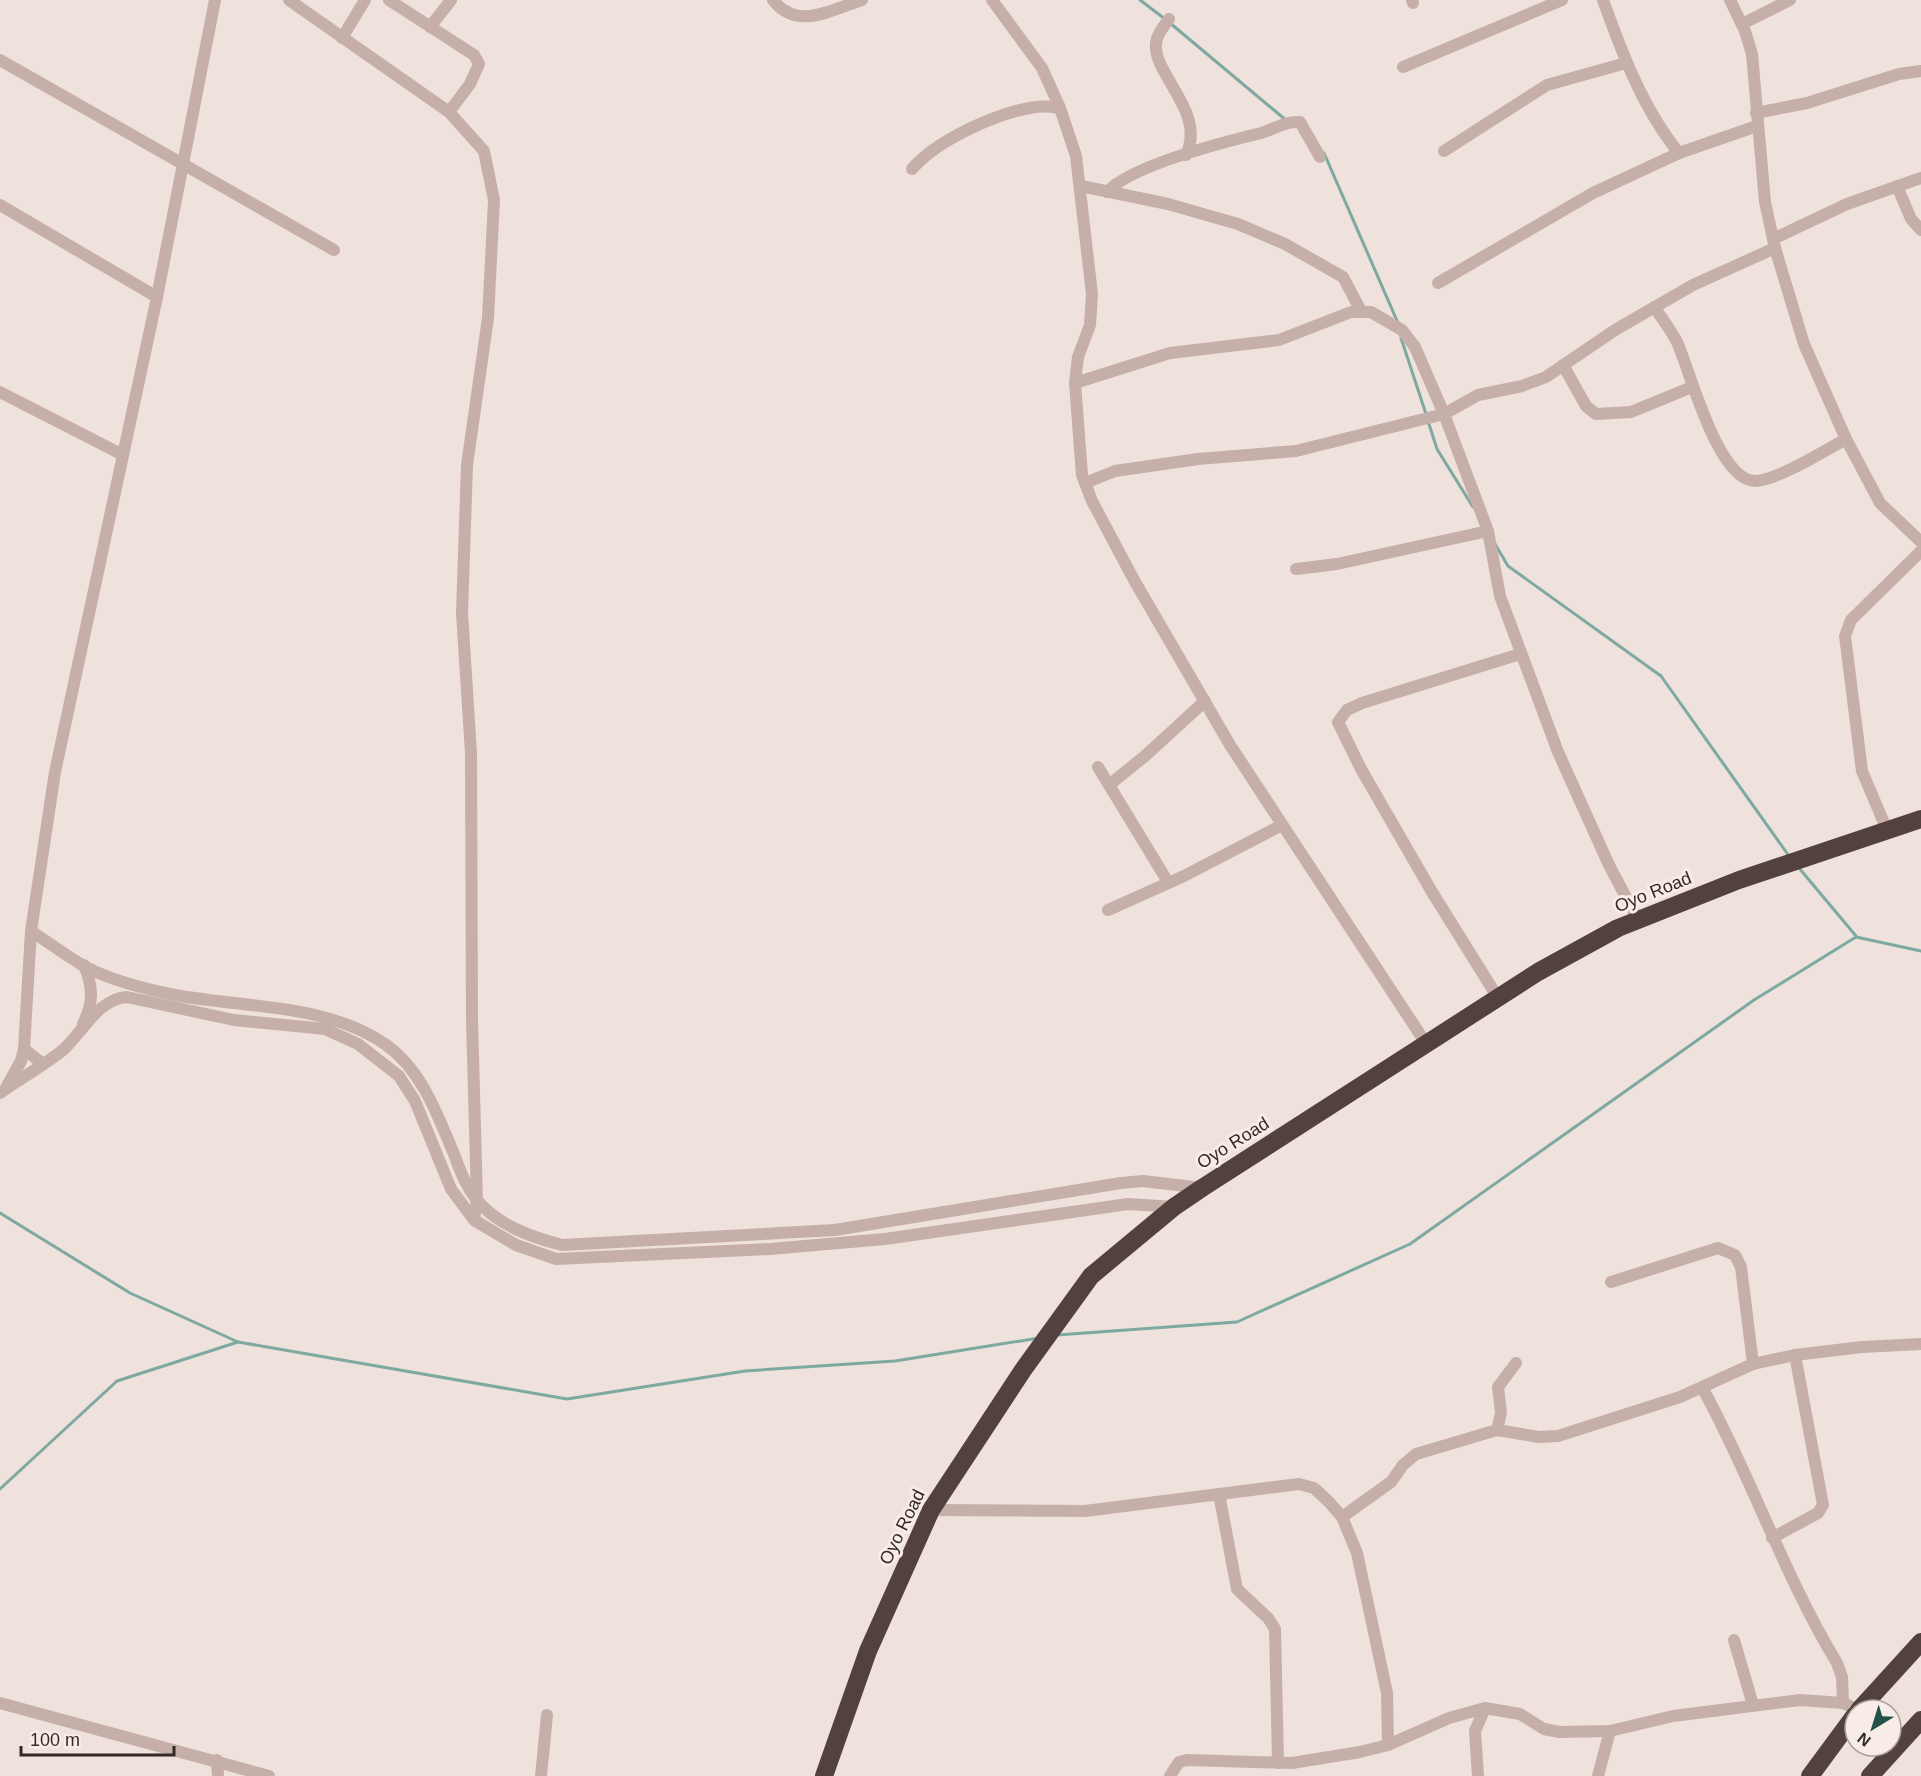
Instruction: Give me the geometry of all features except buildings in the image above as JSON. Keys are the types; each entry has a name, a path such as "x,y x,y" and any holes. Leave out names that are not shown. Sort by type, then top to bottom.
{"highway":[{"name":"Oyo Road","path":"824,1776 868,1651 931,1510 1023,1370 1091,1276 1174,1207 1202,1188 1498,998 1618,928 1739,880 1921,819"},
{"path":"1865,1698 1921,1642"},
{"path":"1870,1776 1921,1720"},
{"path":"1810,1776 1843,1726"}],"street":[{"path":"2,1091 21,1061 24,1049 31,931 55,772 157,297 215,0"},
{"path":"289,0 449,112 484,151 494,200 488,318 468,465 462,613 471,753 472,1020 477,1200 474,1220"},
{"path":"342,38 365,0"},
{"path":"389,0 474,55 479,64 470,84 449,112"},
{"path":"430,27 451,0"},
{"path":"773,0 797,18 820,14 862,0"},
{"path":"992,0 1042,68 1060,108 1076,156 1092,294 1090,325 1078,357 1075,383 1085,483 1134,580 1205,702 1282,825 1427,1045"},
{"path":"1403,67 1562,0"},
{"path":"1603,0 1626,63 1665,136 1679,153"},
{"path":"1730,0 1742,24 1752,54 1765,202 1774,243 1804,344 1846,439 1880,503 1921,542"},
{"path":"1742,24 1790,0"},
{"path":"1169,19 1155,45 1159,59 1175,87 1193,134 1186,155"},
{"path":"0,60 184,162 334,250"},
{"path":"1444,151 1547,85 1626,63"},
{"path":"1438,283 1593,193 1679,153 1757,119 1899,74 1921,72"},
{"path":"912,169 924,156 948,140 1005,115 1037,106 1060,108"},
{"path":"1107,192 1117,181 1233,138 1263,133 1286,123 1295,122 1304,126 1320,157"},
{"path":"1085,483 1115,471 1198,459 1296,451 1440,416 1478,395 1522,386 1546,377 1654,307 1693,285 1847,204 1921,178"},
{"path":"1081,186 1168,204 1238,224 1285,244 1343,277 1361,311"},
{"path":"1897,186 1911,219 1921,230"},
{"path":"0,205 157,297"},
{"path":"1654,307 1676,340 1692,387 1726,460 1735,472 1755,481 1773,476 1846,439"},
{"path":"1075,383 1170,353 1278,340 1351,312 1371,312 1402,330 1415,347 1440,416 1488,531 1500,596 1558,752 1609,865 1638,920"},
{"path":"1563,365 1586,406 1596,414 1631,412 1692,387"},
{"path":"0,393 123,454"},
{"path":"1296,569 1337,564 1488,531"},
{"path":"1887,830 1862,771 1845,636 1851,620 1921,551"},
{"path":"1498,998 1432,892 1361,769 1338,722 1347,710 1362,703 1520,654"},
{"path":"1109,785 1205,702"},
{"path":"1098,767 1168,882"},
{"path":"1108,910 1184,876 1282,825"},
{"path":"31,931 104,975 172,994 310,1014 345,1022 372,1036 403,1060 428,1094 464,1181 477,1200 507,1225 533,1238 562,1245 835,1230 1143,1181 1202,1188"},
{"path":"79,1031 92,998 91,982 84,965"},
{"path":"2,1091 65,1048 79,1031 117,997 127,997 234,1020 325,1029 358,1044 399,1076 415,1101 451,1188 474,1220 516,1245 548,1257 573,1261 885,1239 1128,1204 1174,1207"},
{"path":"24,1049 43,1064"},
{"path":"1611,1282 1718,1248 1735,1255 1741,1267 1753,1364"},
{"path":"1342,1517 1391,1482 1403,1465 1416,1454 1497,1430 1539,1437 1558,1436 1703,1389 1753,1364 1795,1355 1862,1347 1921,1344"},
{"path":"1773,1538 1818,1513 1823,1505 1795,1355"},
{"path":"1497,1430 1501,1413 1498,1387 1516,1364"},
{"path":"1703,1389 1723,1425 1773,1538 1838,1663 1850,1698"},
{"path":"931,1510 1085,1511 1299,1484 1314,1488 1342,1517 1357,1553 1387,1693 1388,1745"},
{"path":"1219,1494 1238,1589 1268,1618 1275,1629 1278,1763"},
{"path":"1734,1640 1753,1705"},
{"path":"1170,1776 1179,1762 1187,1760 1278,1763 1388,1745 1449,1718 1485,1708 1520,1714 1544,1728 1559,1732 1610,1731 1673,1716 1753,1705 1814,1700 1843,1707"},
{"path":"0,1703 217,1760 269,1776"},
{"path":"1478,1776 1474,1731 1485,1708"},
{"path":"541,1776 547,1715"},
{"path":"1598,1776 1610,1731"},
{"path":"217,1760 218,1776"}],"waterway":[{"path":"1140,0 1165,19"},
{"path":"1170,23 1287,121"},
{"path":"1324,153 1398,323"},
{"path":"1401,338 1426,414"},
{"path":"1428,421 1437,449 1473,507"},
{"path":"1495,544 1508,566 1661,676 1789,856"},
{"path":"1799,868 1856,936"},
{"path":"1057,1335 1237,1322 1410,1244 1754,1000 1856,937 1921,951"},
{"path":"0,1213 130,1293 238,1342 567,1399 745,1371 895,1361 1039,1338"},
{"path":"0,1489 117,1381 238,1342"}]}
